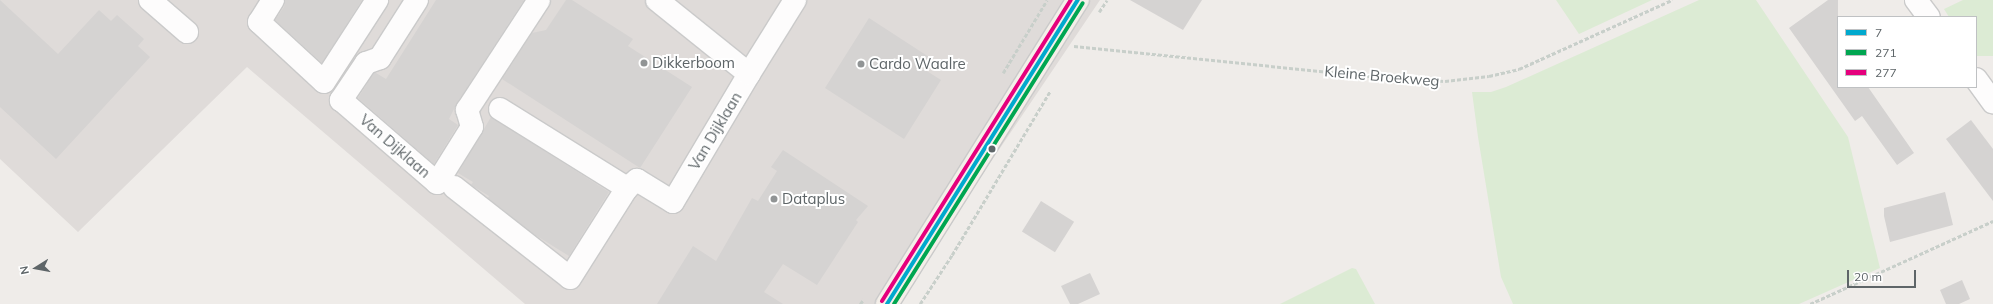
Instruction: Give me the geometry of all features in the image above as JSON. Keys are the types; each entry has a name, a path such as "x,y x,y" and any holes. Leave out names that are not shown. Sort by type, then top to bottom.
{"main road":[{"path":"888,304 1078,0"}],"street":[{"path":"150,0 186,32"},
{"path":"273,0 259,22 324,82 377,0"},
{"name":"Van Dijklaan","path":"418,0 380,58 366,63 341,100 437,183 472,127 467,110 539,0"},
{"path":"657,0 749,74"},
{"name":"Van Dijklaan","path":"626,188 636,180 673,202 795,0"},
{"path":"1916,0 1928,16"},
{"path":"1977,75 1993,70"},
{"path":"1977,80 1993,102"},
{"path":"454,187 570,278 626,188 500,109"}],"path":[{"path":"1096,15 1106,0"},
{"name":"Kleine Broekweg","path":"1076,47 1391,78 1446,81 1489,76 1519,69 1672,0"},
{"path":"1072,54 1080,41"},
{"path":"920,304 952,255 1052,87"},
{"path":"1810,304 1993,221"}],"shaded area":[{"path":"0,0 1100,0 895,304 525,304 247,67 78,232 0,159"}],"green space":[{"path":"1556,0 1652,0 1579,34"},
{"path":"1699,0 1756,0 1848,137 1880,268 1799,304 1513,304 1501,277 1472,92 1491,92 1506,87"},
{"path":"1963,0 1993,0 1993,56 1977,56 1977,16 1948,16 1944,9"},
{"path":"1352,268 1356,269 1375,304 1280,304"}],"building":[{"path":"0,0 58,54 99,10 111,21 117,15 144,39 138,46 150,57 56,159 0,107"},
{"path":"285,0 362,0 322,63 275,20 284,7"},
{"path":"436,0 524,0 457,103 449,119 458,125 434,164 358,98 374,73 386,79"},
{"path":"566,0 572,0 633,39 628,46 692,87 640,168 502,79 532,33 546,30"},
{"path":"1130,0 1202,0 1183,30"},
{"path":"1828,0 1838,0 1837,88 1869,88 1914,153 1897,165 1862,116 1855,121 1789,28"},
{"path":"869,18 929,57 922,68 941,80 904,139 825,88"},
{"path":"491,117 609,192 569,256 532,233 488,198 489,196 471,185 473,182 458,173"},
{"path":"1971,120 1993,149 1993,201 1946,139"},
{"path":"783,150 868,206 856,220 858,222 817,285 783,264 764,292 783,304 657,304 693,246 716,261 752,198 758,201 777,171 771,167"},
{"path":"1945,192 1953,225 1890,242 1884,216 1884,208"},
{"path":"1041,201 1074,222 1055,252 1022,232"},
{"path":"1090,273 1100,294 1078,304 1070,304 1061,286"},
{"path":"1962,280 1970,299 1959,304 1946,304 1940,290"}],"transit line":[{"name":"277","path":"882,301 1071,0"},
{"name":"7","path":"887,304 1078,0"},
{"name":"271","path":"894,304 1083,3"}],"place":[{"name":"Dikkerboom","path":"644,63"},
{"name":"Cardo Waalre","path":"861,64"},
{"name":"Dataplus","path":"774,199"}]}
